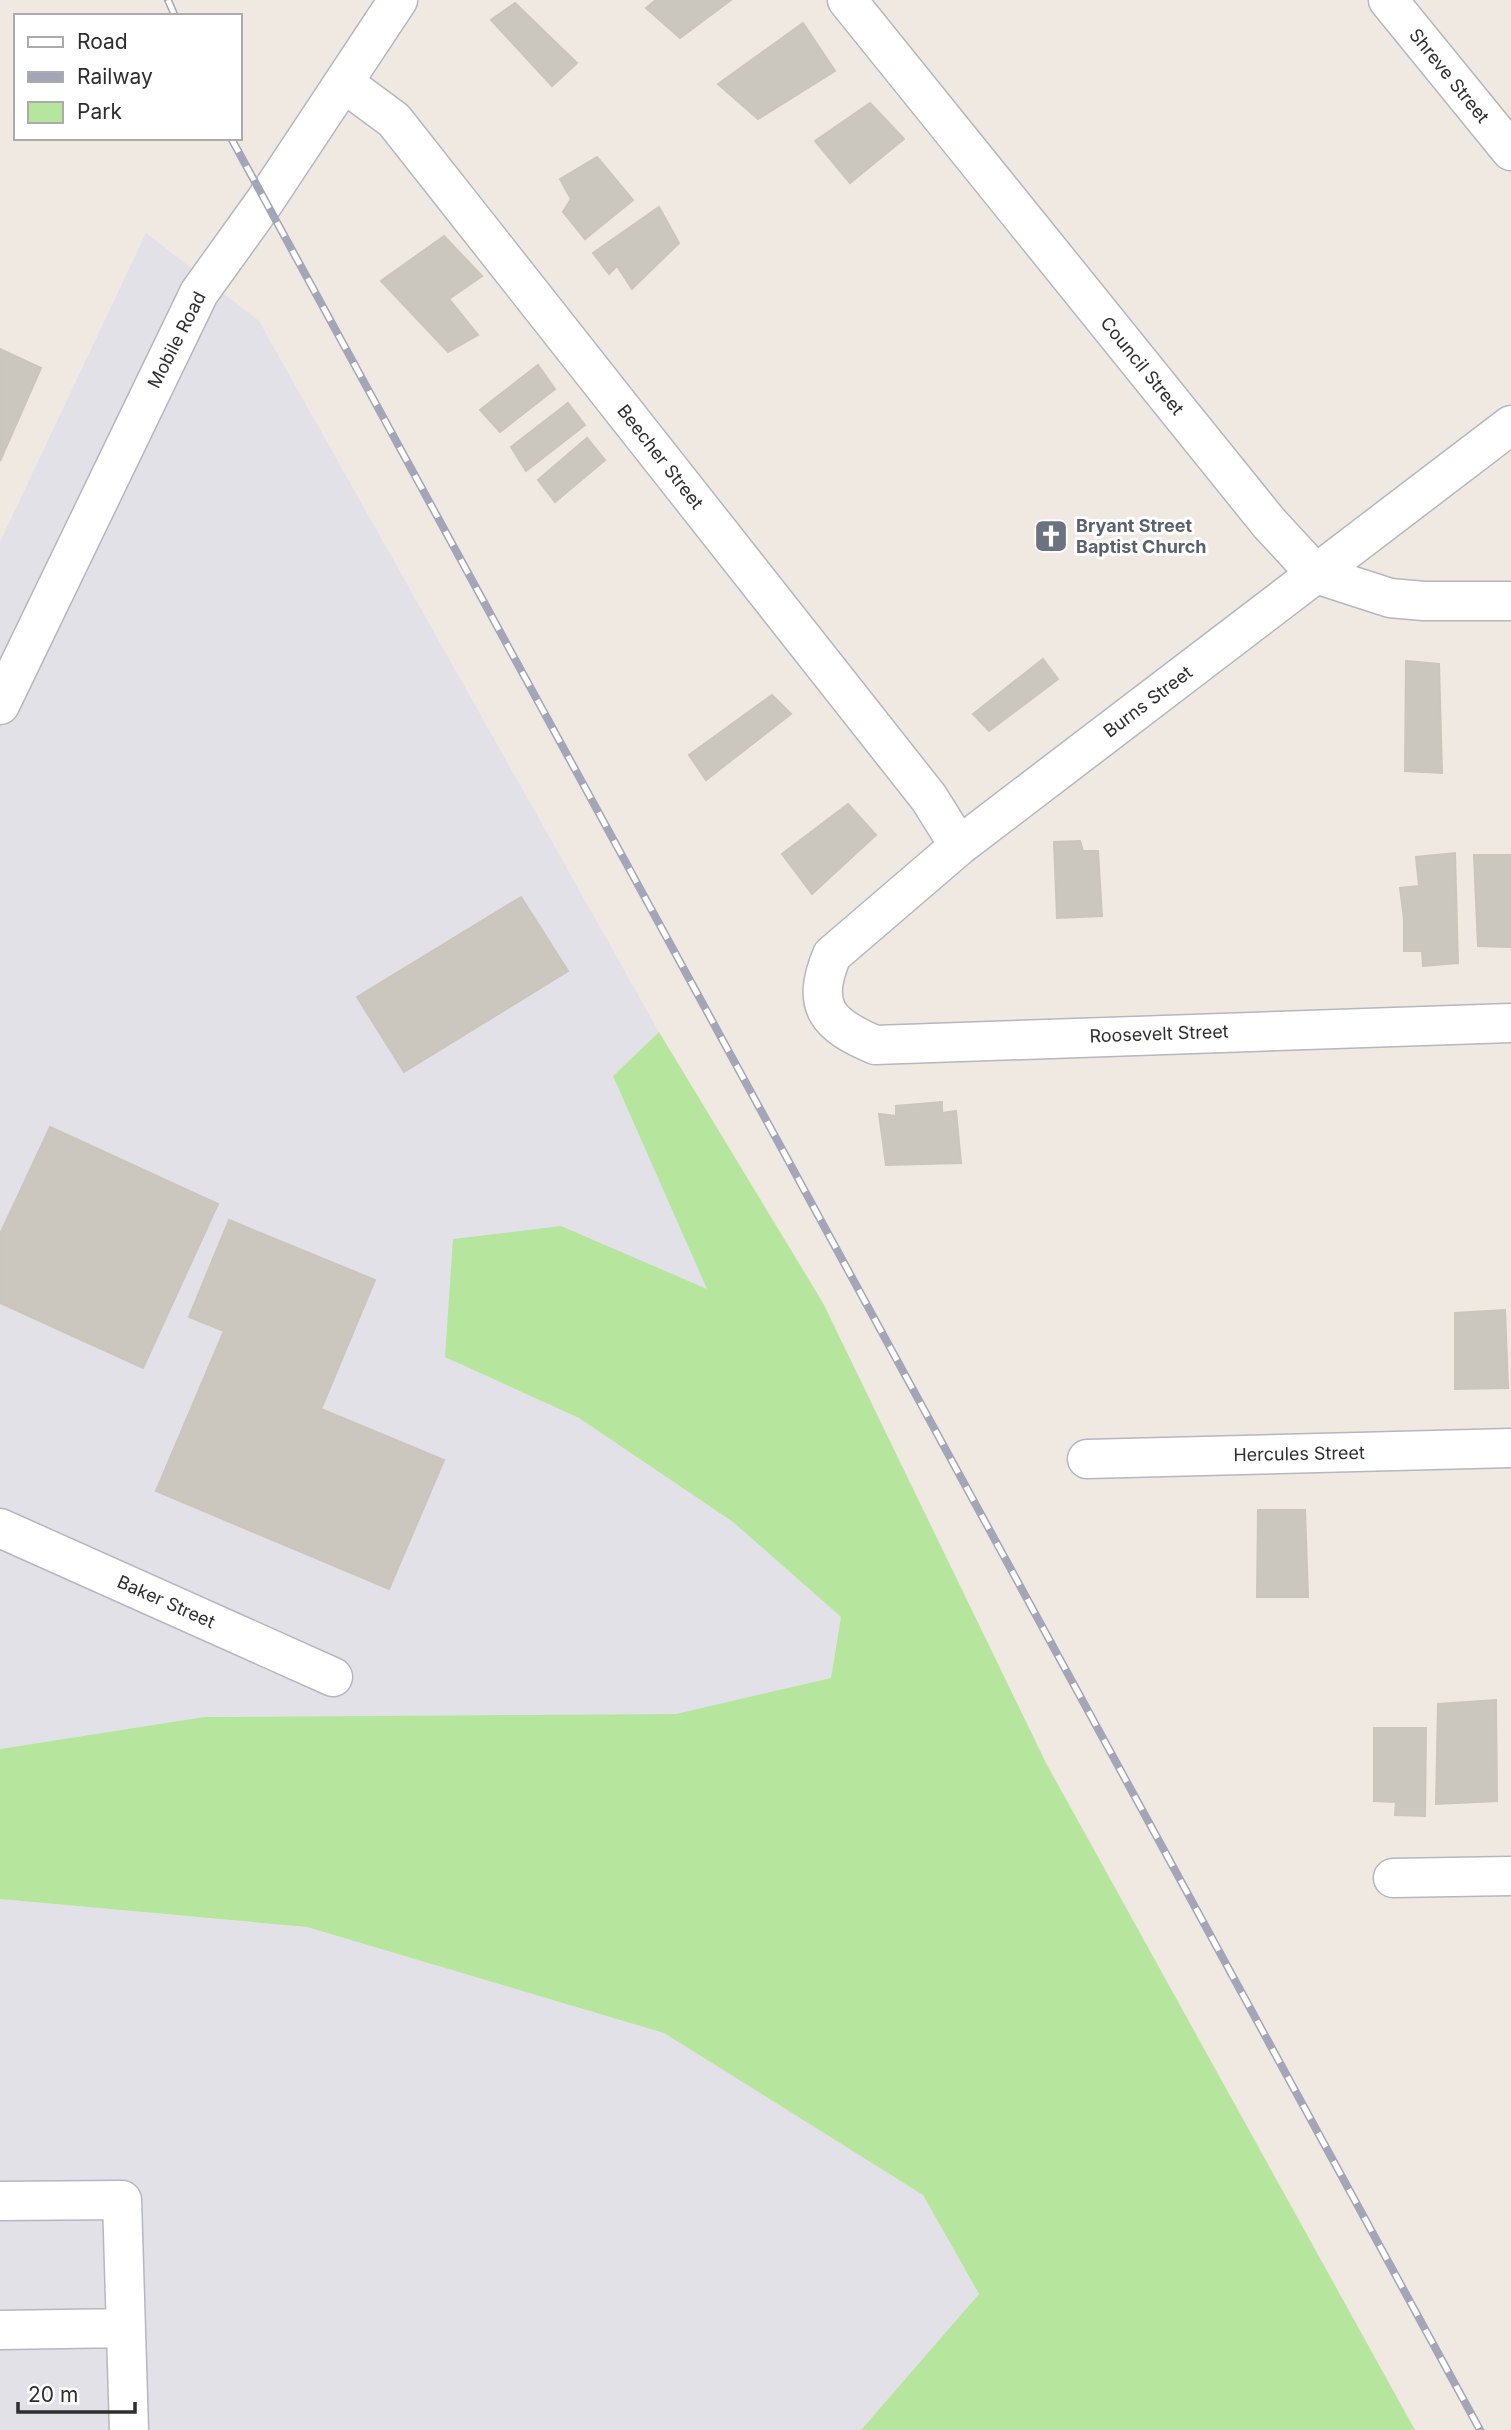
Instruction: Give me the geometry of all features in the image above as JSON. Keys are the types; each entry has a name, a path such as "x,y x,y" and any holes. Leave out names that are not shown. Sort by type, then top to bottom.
{"street":[{"name":"Mobile Road","path":"0,705 199,293 265,201 398,0"},
{"name":"Council Street","path":"847,0 1260,513 1316,574 1390,598 1424,601 1511,601"},
{"name":"Shreve Street","path":"1388,0 1511,151"},
{"name":"Beecher Street","path":"344,83 394,120 929,798 959,846"},
{"name":"Burns Street","path":"824,1004 823,976 832,954 959,846 1511,425"},
{"name":"Roosevelt Street","path":"824,1004 829,1016 846,1033 875,1045 1511,1023"},
{"name":"Hercules Street","path":"1087,1459 1511,1448"},
{"name":"Baker Street","path":"0,1528 333,1676"},
{"path":"1392,1878 1511,1876"},
{"path":"0,2201 122,2200 129,2430"},
{"path":"0,2330 125,2328"}],"shaded area":[{"path":"146,233 259,321 659,1032 613,1076 708,1290 561,1227 446,1357 579,1418 733,1522 841,1617 831,1679 676,1714 204,1717 0,1749 0,542"},
{"path":"0,1899 307,1927 664,2033 923,2195 979,2294 861,2430 0,2430"}],"green space":[{"path":"659,1032 823,1303 1046,1763 1415,2430 861,2430 979,2294 923,2195 664,2033 307,1927 0,1899 0,1749 204,1717 676,1714 831,1678 841,1617 733,1522 579,1418 445,1357 453,1239 561,1226 707,1289 613,1076"}],"building":[{"path":"656,0 731,0 680,38 646,8"},
{"path":"515,3 577,63 552,86 491,20"},
{"path":"803,23 835,71 758,119 718,84"},
{"path":"870,103 904,139 850,183 815,141"},
{"path":"597,157 633,200 585,239 563,212 571,199 560,179"},
{"path":"659,207 679,243 632,289 617,266 609,274 593,253"},
{"path":"444,236 482,276 449,299 478,335 448,352 381,281"},
{"path":"0,349 41,368 0,461"},
{"path":"538,365 555,389 500,432 480,410"},
{"path":"568,403 585,425 526,471 511,447"},
{"path":"587,438 605,460 555,502 538,480"},
{"path":"1043,659 1058,679 989,731 973,714"},
{"path":"1406,661 1439,664 1442,773 1405,771"},
{"path":"772,695 791,714 706,780 689,755"},
{"path":"848,804 876,835 812,894 782,854"},
{"path":"1080,841 1083,851 1098,851 1102,916 1057,918 1054,842"},
{"path":"1455,853 1458,963 1423,966 1422,951 1404,951 1400,888 1419,886 1416,857"},
{"path":"1474,855 1511,855 1511,947 1478,946"},
{"path":"521,897 568,971 404,1072 357,997"},
{"path":"942,1102 942,1113 956,1111 961,1163 886,1165 879,1114 896,1116 896,1106"},
{"path":"50,1127 218,1204 143,1368 0,1303 0,1234"},
{"path":"229,1220 375,1280 321,1409 444,1460 389,1589 156,1491 224,1331 189,1317"},
{"path":"1505,1310 1508,1388 1455,1389 1455,1313"},
{"path":"1258,1510 1305,1510 1308,1597 1257,1597"},
{"path":"1496,1700 1497,1801 1436,1804 1438,1704"},
{"path":"1374,1728 1426,1728 1425,1816 1395,1815 1396,1802 1374,1801"}],"railway":[{"path":"168,0 174,14"},
{"path":"232,140 1480,2430"}],"place":[{"name":"Bryant Street Baptist Church","path":"1051,536"}]}
